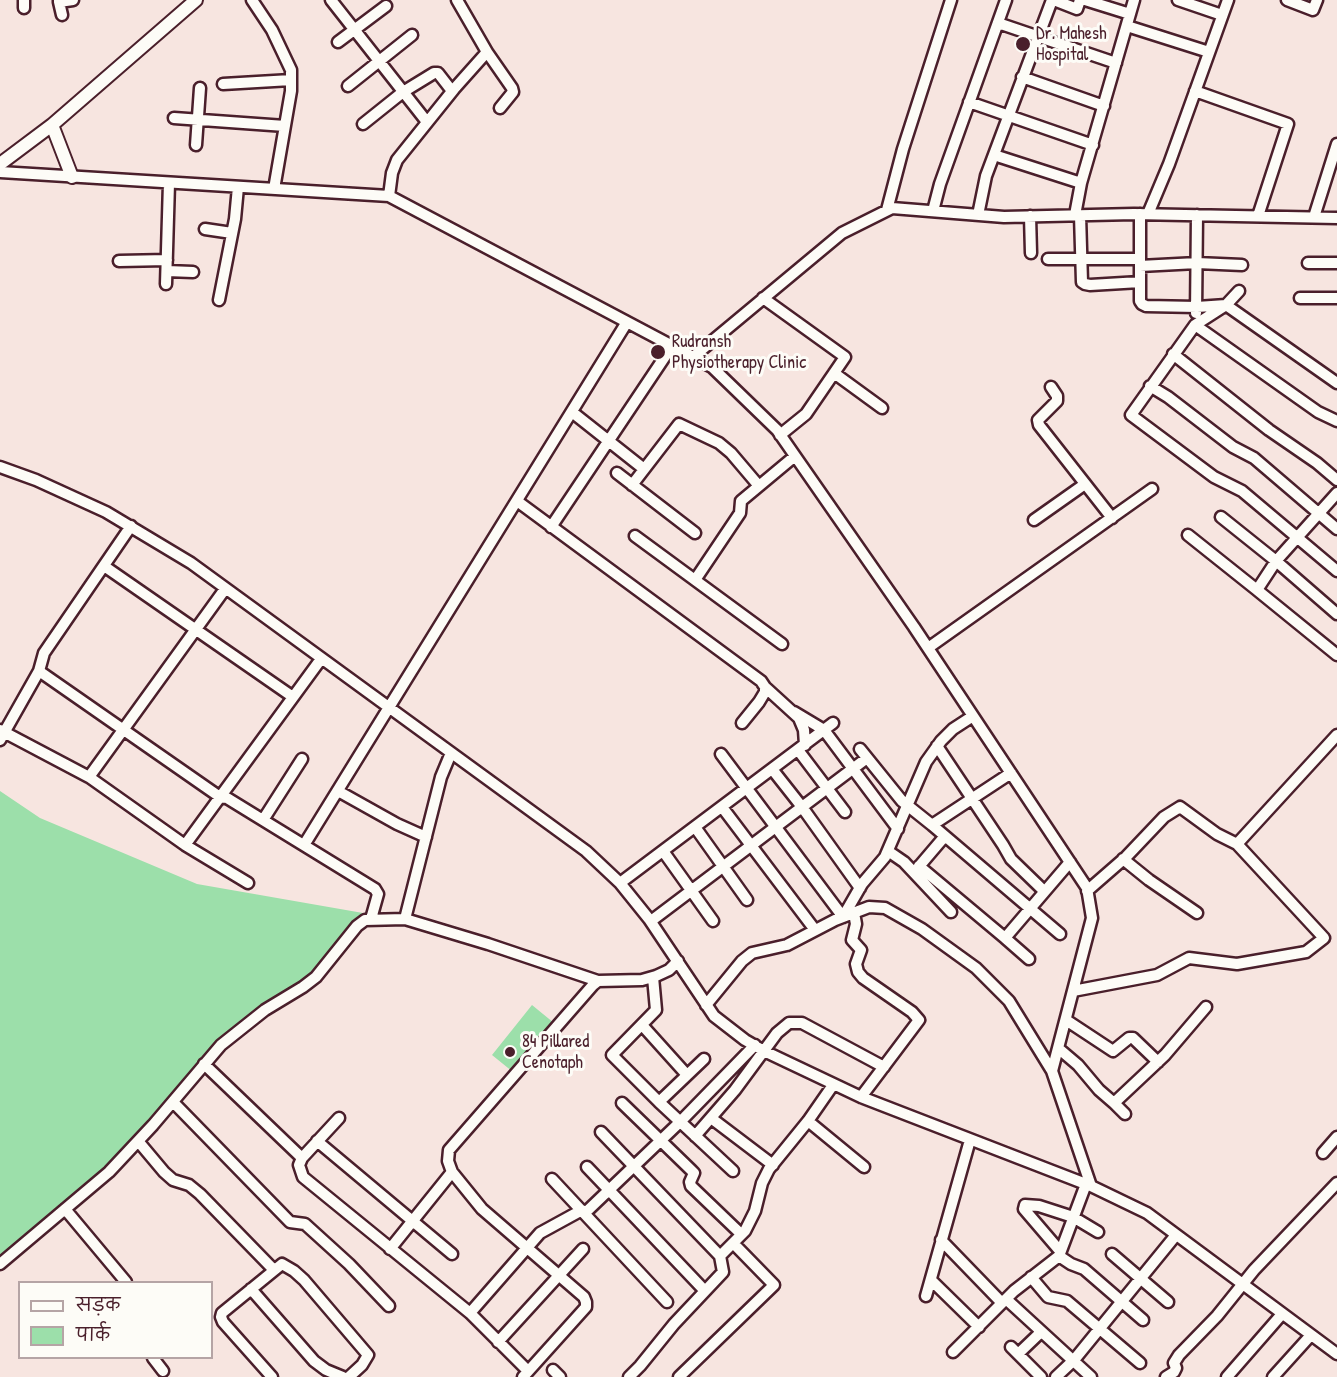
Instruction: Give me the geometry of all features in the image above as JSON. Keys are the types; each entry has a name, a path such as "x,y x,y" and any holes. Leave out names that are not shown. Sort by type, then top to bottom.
{"main road":[{"path":"0,164 52,124 196,0"},
{"path":"52,124 72,177"}],"street":[{"path":"62,15 59,1 73,0"},
{"path":"252,0 277,40 291,70 285,126 274,189"},
{"path":"330,0 427,123"},
{"path":"457,0 487,52 512,88 513,93 500,108"},
{"path":"887,210 903,149 951,0"},
{"path":"933,211 940,184 1006,0"},
{"path":"978,215 986,176 1053,0 1077,9 1080,0"},
{"path":"1085,0 1130,14"},
{"path":"1134,0 1081,183 1077,215 1081,278 1085,284 1140,282"},
{"path":"1178,0 1222,15"},
{"path":"1228,0 1169,164 1144,214 1140,301 1146,306 1197,307 1226,304 1337,383"},
{"path":"1287,0 1313,10 1317,0"},
{"path":"338,42 386,6"},
{"path":"998,23 1116,63"},
{"path":"1127,26 1209,52"},
{"path":"348,86 412,35"},
{"path":"389,196 392,172 397,160 452,91 487,52"},
{"path":"363,124 403,92 434,73 440,75 452,91"},
{"path":"1022,77 1104,106"},
{"path":"223,84 291,80"},
{"path":"196,145 200,88"},
{"path":"1195,91 1288,124 1258,216"},
{"path":"969,102 1093,146"},
{"path":"174,118 285,126"},
{"path":"1314,218 1337,144"},
{"path":"994,155 1081,183"},
{"path":"0,172 389,196 711,367 780,435 928,648 1087,891 1092,918 1052,1071"},
{"path":"166,284 169,183"},
{"path":"219,300 238,187"},
{"path":"693,357 842,233 892,208 978,215 1144,214 1337,218"},
{"path":"1195,325 1197,215"},
{"path":"1030,216 1031,253"},
{"path":"205,229 232,233"},
{"path":"1048,259 1242,265"},
{"path":"119,261 167,265 193,272"},
{"path":"1308,263 1337,263"},
{"path":"1239,291 1226,304 1195,325 1131,415 1214,477 1242,491 1337,571"},
{"path":"1300,297 1337,298"},
{"path":"763,298 845,357 806,414 780,435"},
{"path":"304,846 627,322"},
{"path":"1195,325 1318,412 1337,421"},
{"path":"551,527 672,346"},
{"path":"1173,354 1337,480"},
{"path":"834,373 882,408"},
{"path":"1150,386 1233,447 1254,458 1337,529"},
{"path":"1051,387 1058,396 1057,400 1038,420 1039,424 1112,518"},
{"path":"572,412 644,469"},
{"path":"632,485 679,424 719,443 731,453 759,486"},
{"path":"695,580 740,513 741,501 795,456"},
{"path":"0,467 45,484 106,512 191,563 586,851 620,883 651,921 714,1016 759,1048 861,1097 1089,1185 1147,1213 1337,1354"},
{"path":"617,473 695,533"},
{"path":"1034,520 1085,484"},
{"path":"928,648 1152,489"},
{"path":"1257,590 1276,561 1337,493"},
{"path":"517,501 761,681 794,712 824,730 898,829"},
{"path":"1221,517 1336,611"},
{"path":"131,526 44,652 39,671 1,734 88,777 185,845 248,883"},
{"path":"1188,535 1337,655"},
{"path":"635,536 782,644"},
{"path":"104,566 293,697"},
{"path":"88,777 225,589"},
{"path":"185,845 321,659"},
{"path":"39,671 220,797 227,798 375,889 378,894 371,919"},
{"path":"742,723 759,702 765,692 765,687"},
{"path":"794,712 803,726 801,747 826,788 845,812"},
{"path":"849,915 860,888 888,851 926,762 953,729 973,716"},
{"path":"620,883 833,723"},
{"path":"1237,844 1337,735"},
{"path":"937,746 1011,859 1044,891"},
{"path":"405,919 441,777 451,753"},
{"path":"651,921 852,769 864,753 908,807 1060,934"},
{"path":"721,754 856,924 852,940 861,950 856,964 858,972 919,1018 915,1028 861,1097"},
{"path":"263,820 302,759"},
{"path":"772,769 860,888"},
{"path":"932,825 1011,773"},
{"path":"338,791 397,824 426,837"},
{"path":"722,807 815,930"},
{"path":"1073,991 1157,975 1189,958 1237,964 1306,952 1324,938 1237,844 1217,834 1180,807 1164,816 1124,859 1087,891"},
{"path":"695,827 747,900"},
{"path":"916,869 945,836"},
{"path":"663,851 713,921"},
{"path":"888,851 916,869 1029,959"},
{"path":"1124,859 1149,880 1197,913"},
{"path":"1005,938 1070,862"},
{"path":"916,869 951,912"},
{"path":"706,1005 742,961 752,953 787,945 815,930 869,907 885,909 922,929 976,968 1009,1001 1052,1071 1089,1185 1073,1217 1059,1254 1004,1301 953,1352"},
{"path":"0,1264 109,1172 204,1064 234,1034 316,977 357,926 365,920 405,919 520,954 598,981 642,980 669,970 678,961"},
{"path":"653,977 656,1010 612,1055 658,1102 733,1171"},
{"path":"339,1118 302,1158 298,1165 303,1177 470,1313 525,1374 586,1307 584,1297 482,1209 452,1172 448,1161 449,1150 598,981"},
{"path":"1114,1103 1158,1062 1206,1007"},
{"path":"1066,1020 1113,1051 1129,1038 1133,1038 1158,1062"},
{"path":"470,1313 540,1233 549,1226 583,1211 609,1190 784,1026 795,1022 802,1023 885,1067"},
{"path":"642,1025 687,1075"},
{"path":"695,1136 711,1118 759,1048"},
{"path":"1058,1048 1078,1065 1125,1114"},
{"path":"658,1102 704,1059"},
{"path":"204,1064 302,1158"},
{"path":"720,1256 741,1234 755,1211 762,1183 773,1165 833,1085"},
{"path":"172,1102 290,1222 305,1224 349,1264 388,1306"},
{"path":"622,1103 694,1173 690,1182 695,1190 741,1234"},
{"path":"711,1118 773,1165"},
{"path":"808,1121 864,1167"},
{"path":"601,1132 720,1256 723,1272 628,1377"},
{"path":"1323,1154 1337,1137"},
{"path":"927,1296 970,1140"},
{"path":"138,1141 164,1172 173,1180 189,1185 200,1194 273,1269"},
{"path":"317,1141 452,1254"},
{"path":"587,1167 705,1291"},
{"path":"390,1249 452,1172"},
{"path":"552,1179 667,1302"},
{"path":"1166,1377 1174,1372 1176,1368 1174,1363 1179,1355 1217,1316 1254,1270 1336,1186"},
{"path":"1098,1232 1073,1217 1039,1206 1025,1205 1023,1209 1059,1254 1071,1264 1084,1269 1143,1320"},
{"path":"65,1209 125,1281"},
{"path":"1056,1377 1074,1360 1176,1235"},
{"path":"941,1240 1004,1301 1091,1377"},
{"path":"679,1377 774,1285 733,1243"},
{"path":"498,1342 583,1249"},
{"path":"1112,1254 1167,1302"},
{"path":"272,1377 221,1317 222,1313 273,1269 282,1264 304,1280 368,1355 363,1365 349,1377"},
{"path":"1032,1277 1048,1297 1067,1301 1140,1363"},
{"path":"931,1280 978,1327"},
{"path":"251,1289 314,1361 326,1370 343,1377"},
{"path":"1227,1377 1282,1314"},
{"path":"1041,1332 1015,1350 1041,1377"},
{"path":"1273,1377 1311,1335"},
{"path":"154,1359 163,1371"}],"green space":[{"path":"0,791 40,818 197,884 363,913 339,950 308,983 256,1014 144,1134 0,1262"},
{"path":"532,1005 554,1023 513,1072 492,1055"}],"place":[{"name":"Dr. Mahesh Hospital","path":"1023,44"},
{"name":"Rudransh Physiotherapy Clinic","path":"658,352"},
{"name":"84 Pillared Cenotaph","path":"510,1052"}]}
